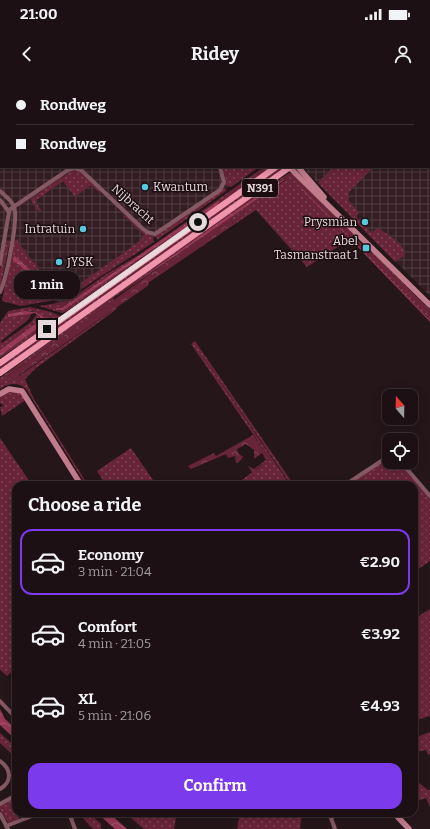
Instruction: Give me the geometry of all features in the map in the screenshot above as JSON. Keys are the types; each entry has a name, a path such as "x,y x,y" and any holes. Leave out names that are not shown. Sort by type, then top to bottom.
{"main road":[{"name":"N391","path":"0,362 275,168"},
{"name":"N391","path":"2,372 289,168"}],"street":[{"name":"Nijbracht","path":"9,210 68,170 78,169 82,170 147,232 155,234 220,190 224,182 220,168"},
{"path":"291,168 334,212 338,214"},
{"path":"299,168 338,214 430,305"},
{"path":"0,191 14,207 15,222 0,292"},
{"path":"0,200 9,210 0,264"},
{"path":"0,394 9,389 22,391 78,481"},
{"path":"351,481 382,461"},
{"path":"407,469 417,481"},
{"path":"418,482 430,496"},
{"path":"0,701 12,714"},
{"path":"0,761 8,768 10,776 6,785 0,789"},
{"path":"0,804 12,796"},
{"path":"0,814 6,828 31,817"},
{"path":"70,817 75,829"},
{"path":"332,817 331,818 335,829"},
{"path":"398,817 410,829"}],"shaded area":[{"path":"0,168 255,168 58,306 36,276 12,254 0,249"},
{"path":"303,168 430,168 430,296"}],"green space":[{"path":"222,168 258,168 231,187 225,185 226,179"},
{"path":"263,168 272,168 67,311 62,313 39,306 63,302 72,298 108,273 139,255","holes":["217,202 218,204 64,310 56,311 62,309"]},
{"path":"278,168 283,168 226,210 0,370 0,365"},
{"path":"332,168 372,168 349,192 348,200 359,212 357,218 372,233 377,228 390,236 402,246 405,255 395,262 318,183"},
{"path":"77,170 100,190 99,192 91,185 75,197 63,181 35,201 42,212 37,210 30,199 70,172"},
{"path":"289,173 293,174 355,235 351,237 352,239 355,238 372,253 374,251 430,308 430,310 398,277 430,313 430,322 350,239 307,267 256,210 223,232 233,223 230,217 286,180 285,178 113,298 114,300 7,377 19,381 19,376 116,308 117,309 36,368 25,379 34,399 85,481 84,481 26,389 20,385 13,384 7,385 0,389 0,378 229,213"},
{"path":"224,188 227,190 157,240 156,235"},
{"path":"124,216 127,216 143,232 153,236 154,242 67,298 21,306 2,301 13,241 19,239 18,242 24,250 26,249 25,252 32,261 37,264 39,271 46,281 48,280 47,282 53,291 55,290 60,295 66,292 67,294 77,286 77,284 78,285 140,241 144,235","holes":["15,256 30,270 50,298 46,296 29,274 13,261 13,258"]},
{"path":"230,217 233,224 223,232 148,283 149,285 19,375 19,381 7,377 10,374"},
{"path":"6,240 10,241 0,289 0,270"},
{"path":"375,256 430,310 430,313"},
{"path":"30,307 51,312 62,317 0,358 0,356 45,323 46,319 33,311 8,314 8,317 32,313 28,320 1,341 2,343 31,322 37,314 41,319 0,350 0,323 8,311"},
{"path":"195,341 291,481 288,481 194,343 287,481 240,481 270,459 191,344"},
{"path":"11,390 20,392 26,400 2,416 0,407 4,406 0,403 0,396"},
{"path":"253,435 270,459 252,472 248,466 254,469 266,460 262,453 254,459 254,450 246,444 237,449 238,453 243,457 238,463 236,463 235,456 228,458 226,454 191,469 188,466 214,453 216,456"},
{"path":"0,438 29,481 12,481 12,671 7,676 0,670"},
{"path":"131,448 153,480 103,481 97,471"},
{"path":"382,462 382,469 406,469 416,481 352,481"},
{"path":"418,483 430,497 430,561 418,569"},
{"path":"430,609 430,716 418,719 418,616"},
{"path":"430,732 430,754 428,755 426,750 418,751 418,736"},
{"path":"0,733 12,744 12,754 0,743"},
{"path":"418,782 430,790 430,807 426,798 418,801"},
{"path":"12,798 12,817 18,817 19,819 8,823 0,810 0,806"},
{"path":"82,817 93,817 101,824 101,829 93,829"},
{"path":"130,817 176,817 174,829 144,829"},
{"path":"239,817 302,817 300,829 237,829"}],"water":[{"path":"286,179 113,299 225,218"},
{"path":"217,202 219,204 64,310 56,310 56,308 62,308"},
{"path":"15,256 30,270 52,300 25,271 13,261"},
{"path":"25,311 35,312 45,318 45,323 0,356 0,350 40,320 40,317 35,313 8,317 8,314"},
{"path":"0,709 5,719 12,725 12,736 0,725"},
{"path":"102,817 114,817 127,829 115,829"}],"waterway":[{"path":"302,189 344,232"},
{"path":"353,241 430,321"}],"place":[{"name":"Kwantum","path":"145,187"},
{"name":"Prysmian","path":"365,222"},
{"name":"Intratuin","path":"83,229"},
{"name":"Abel Tasmanstraat 1","path":"366,248"},
{"name":"JYSK","path":"59,262"}],"route":[{"path":"47,329 198,222"}]}
